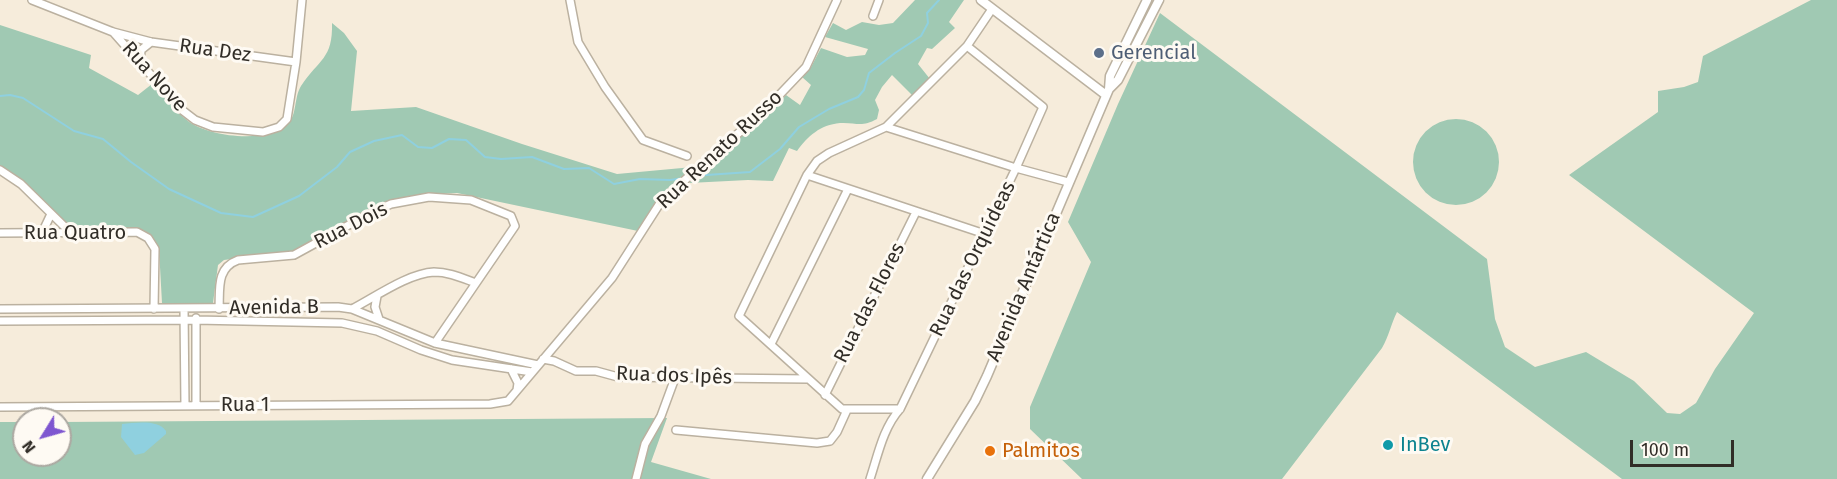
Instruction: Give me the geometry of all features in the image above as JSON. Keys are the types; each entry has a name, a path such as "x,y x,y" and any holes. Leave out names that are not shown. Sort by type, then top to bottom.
{"main road":[{"path":"981,0 1107,92"},
{"name":"Avenida Antártica","path":"927,479 987,376 1107,92 1110,76 1147,0"},
{"name":"Avenida Antártica","path":"1107,92 1118,80 1159,0"}],"street":[{"name":"Rua Dez","path":"32,0 113,32 151,42 296,62"},
{"name":"Rua Nove","path":"113,32 182,110 195,120 213,127 263,132 279,127 287,119 296,62 302,0"},
{"path":"570,0 578,42 604,87 643,140 687,156"},
{"name":"Rua Renato Russo","path":"517,390 612,278 662,200 766,110 806,67 837,0"},
{"path":"873,16 879,0"},
{"path":"900,410 842,409 739,316 807,175 817,161 829,153 886,127 967,46 992,9"},
{"path":"140,63 141,50 151,42"},
{"name":"Rua das Orquídeas","path":"870,479 886,432 893,417 900,410 1043,107 967,46"},
{"path":"886,127 1068,183"},
{"path":"0,170 21,184 70,232"},
{"path":"807,175 985,234"},
{"path":"771,344 848,189"},
{"name":"Rua Dois","path":"219,309 221,275 225,267 231,263 238,260 294,255 391,204 429,197 471,200 511,216 515,226 435,343"},
{"name":"Rua das Flores","path":"825,395 916,212"},
{"path":"42,233 51,214"},
{"name":"Rua Quatro","path":"0,233 137,232 148,238 155,249 154,309"},
{"path":"352,309 413,277 434,272 453,275 476,283"},
{"path":"376,296 375,307 379,319"},
{"name":"Avenida B","path":"0,309 338,307 352,309 379,319 435,343 540,362"},
{"path":"184,309 185,406"},
{"path":"196,309 196,406"},
{"name":"Avenida B","path":"0,321 195,320 342,323 377,330 421,350 452,360 532,372"},
{"name":"Rua dos Ipês","path":"540,362 554,361 581,372 596,371 618,377 808,379"},
{"path":"511,369 518,383 517,390"},
{"path":"636,479 645,444 661,416 675,378"},
{"name":"Rua 1","path":"0,407 490,404 507,401 517,390"},
{"path":"676,430 817,443 830,441 837,432 847,410"}],"green space":[{"path":"915,0 964,0 949,22 955,28 932,49 927,48 918,64 930,79 913,96 892,75 875,100 879,110 877,119 867,123 833,124 810,136 797,151 789,148 773,181 689,183 786,95 800,105 811,85 802,77 811,67 821,48 847,57 865,55 868,49 825,37 833,23 846,30 862,22 879,25 893,23"},
{"path":"1811,0 1837,0 1837,479 1622,479 1397,312 1382,348 1282,479 1082,479 1030,429 1030,407 1091,262 1068,222 1160,13 1487,259 1495,319 1505,347 1535,367 1586,352 1634,381 1667,413 1680,414 1696,403 1715,369 1754,313 1569,175 1658,112 1658,91 1684,87 1698,82 1703,56"},
{"path":"332,23 344,33 357,51 351,111 416,107 617,174 693,167 662,195 638,231 457,193 420,195 385,202 294,251 224,260 218,265 213,303 162,303 159,249 151,236 142,230 72,229 15,176 0,166 0,25 91,55 89,68 138,95 152,84 183,117 197,127 223,134 253,136 279,130 291,120 301,86 327,52 332,35"},
{"path":"1448,119 1464,119 1487,131 1496,145 1499,162 1496,179 1487,193 1464,205 1448,205 1432,198 1420,186 1413,170 1413,154 1420,138 1432,126"},
{"path":"667,418 651,462 711,479 0,479 0,422 12,422 12,467 72,467 72,422"}],"water":[{"path":"152,423 162,427 166,434 144,453 135,455 121,437 122,424"}],"waterway":[{"path":"692,176 750,172 780,149 799,127 829,109 858,97 864,90 869,73 921,36 928,23 927,13 939,0"},
{"path":"0,96 10,95 23,98 74,131 103,139 169,189 221,213 253,217 299,196 337,167 350,152 374,141 402,135 418,147 432,148 449,139 466,140 485,157 501,159 532,157 564,169 589,168 614,184 640,179 684,178"}],"place":[{"name":"Gerencial","path":"1099,53"},
{"name":"InBev","path":"1388,445"},
{"name":"Palmitos","path":"990,451"}]}
